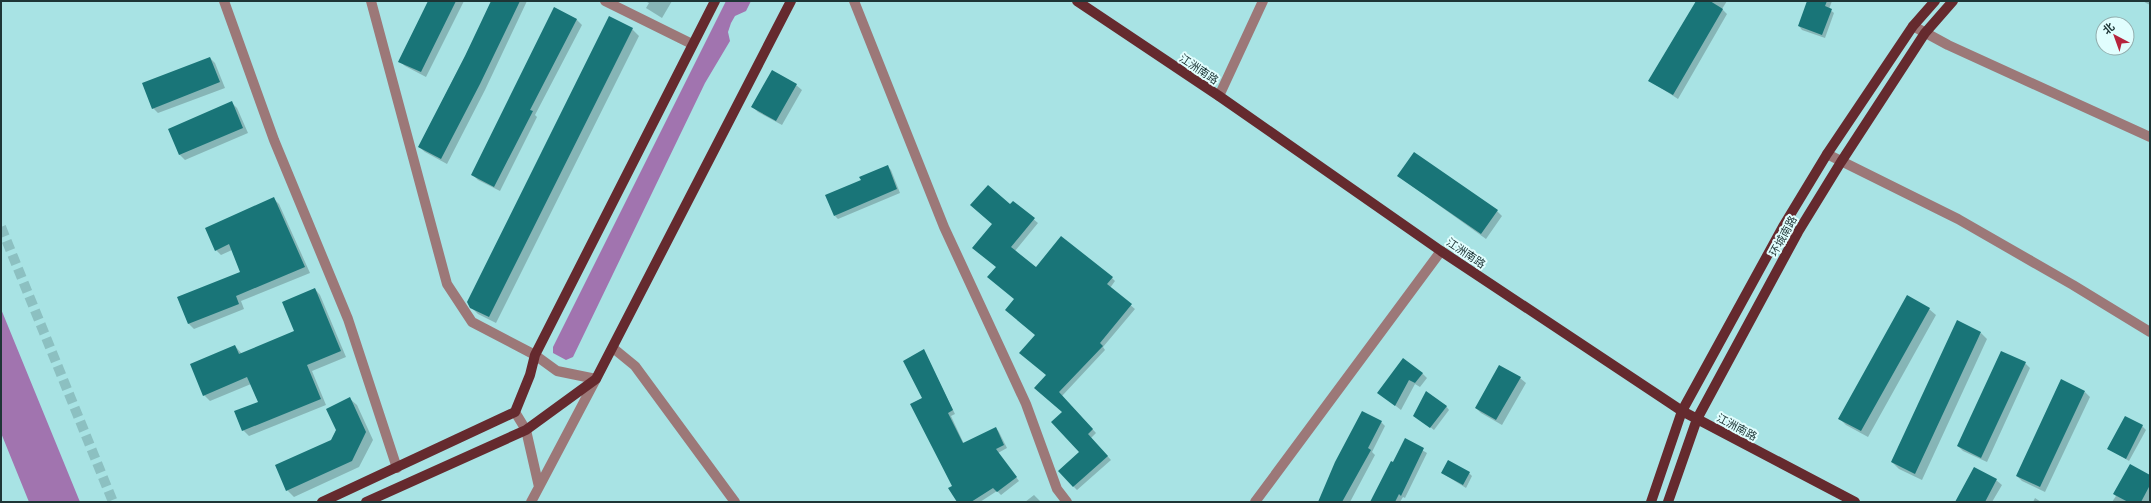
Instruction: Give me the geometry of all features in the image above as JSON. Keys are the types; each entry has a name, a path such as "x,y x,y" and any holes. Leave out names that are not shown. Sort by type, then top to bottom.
{"main road":[{"path":"322,502 515,412 530,375 536,355 715,1"},
{"path":"366,502 526,430 596,379 791,1"},
{"name":"江洲南路","path":"1077,1 1218,96 1441,251 1682,412 1855,502"},
{"name":"环城南路","path":"1651,502 1682,412 1784,225 1827,154 1913,26 1935,1"},
{"name":"环城南路","path":"1668,502 1697,419 1798,232 1841,162 1925,33 1953,1"}],"street":[{"path":"224,1 274,140 348,319 397,468"},
{"path":"371,1 447,284 472,322 536,355 557,372 596,379 531,502"},
{"path":"605,1 692,44"},
{"path":"854,1 944,227 1026,404 1057,489 1067,502"},
{"path":"1218,96 1263,1"},
{"path":"1913,26 1925,33 2150,137"},
{"path":"1827,154 1958,219 2073,285 2150,332"},
{"path":"1255,502 1441,251"},
{"path":"613,348 635,366 735,502"},
{"path":"515,412 526,430 539,488"}],"shaded area":[{"path":"726,1 751,1 746,11 735,16 731,23 728,32 730,41 705,83 573,357 566,360 553,353 553,347"},
{"path":"1,309 80,502 29,502 1,433"}],"building":[{"path":"428,1 456,1 421,72 398,62"},
{"path":"491,1 520,1 480,84 441,159 418,147 465,56"},
{"path":"1696,1 1710,1 1723,9 1673,95 1648,81"},
{"path":"1807,1 1827,1 1825,6 1832,9 1822,35 1798,26"},
{"path":"554,7 577,19 530,110 533,111 494,187 471,175"},
{"path":"609,16 633,28 489,317 470,308 467,302"},
{"path":"210,57 220,82 152,109 142,83"},
{"path":"772,70 797,84 776,121 751,107"},
{"path":"232,101 243,128 179,155 168,129"},
{"path":"1414,152 1498,210 1481,234 1397,176"},
{"path":"888,165 897,189 834,216 825,195 861,180 859,177"},
{"path":"988,185 1010,204 1013,201 1035,218 1011,247 1036,267 1061,236 1113,277 1107,284 1132,304 1100,343 1103,346 1059,392 1093,429 1088,434 1108,456 1073,487 1058,471 1079,452 1051,422 1062,412 1034,388 1046,375 1019,353 1035,335 1005,310 1014,299 987,277 996,267 972,248 992,224 970,205"},
{"path":"274,197 305,267 236,296 239,304 188,324 177,297 240,272 229,244 215,251 205,228"},
{"path":"315,288 341,351 307,365 321,399 242,431 234,411 258,402 247,377 203,396 190,364 235,345 239,354 294,331 282,302"},
{"path":"1907,295 1930,308 1861,431 1838,419"},
{"path":"1957,320 1981,332 1915,474 1891,462"},
{"path":"924,349 953,410 948,413 963,443 996,427 1004,445 996,449 1017,477 997,492 993,488 971,502 957,502 948,488 952,486 910,404 922,398 903,361"},
{"path":"2001,351 2026,362 1981,458 1957,446"},
{"path":"1403,358 1423,373 1415,383 1409,380 1395,406 1377,393"},
{"path":"1499,365 1521,377 1496,420 1475,408"},
{"path":"2061,379 2085,391 2040,487 2016,476"},
{"path":"1426,391 1447,406 1430,428 1413,416"},
{"path":"350,397 366,432 352,461 286,491 275,465 331,440 336,430 326,409"},
{"path":"1362,411 1382,421 1368,448 1371,450 1342,502 1318,502 1335,462"},
{"path":"2125,416 2143,425 2126,459 2107,449"},
{"path":"1405,438 1424,448 1401,496 1399,494 1395,502 1370,502 1391,461 1393,462"},
{"path":"1448,460 1470,472 1463,485 1441,473"},
{"path":"2130,464 2150,475 2150,485 2141,502 2128,502 2113,494"},
{"path":"1974,467 1997,479 1985,502 1955,502"}],"tunnel":[{"path":"1,227 113,502"}]}
